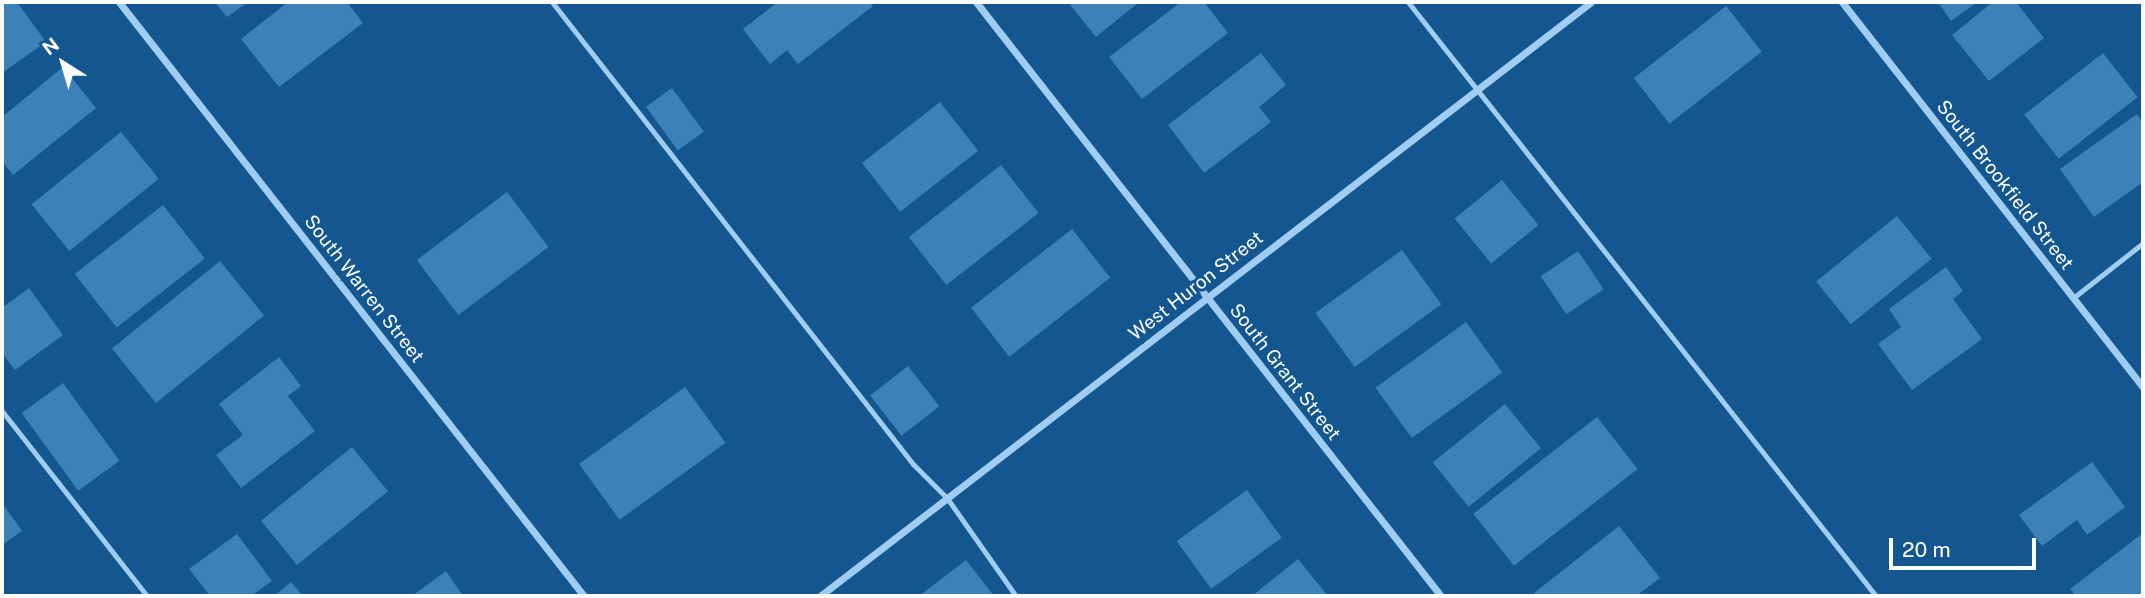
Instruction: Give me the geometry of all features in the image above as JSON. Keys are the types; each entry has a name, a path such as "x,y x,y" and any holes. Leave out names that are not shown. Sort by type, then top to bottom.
{"street":[{"name":"South Warren Street","path":"119,2 584,596"},
{"name":"South Grant Street","path":"976,2 1441,596"},
{"name":"West Huron Street","path":"820,596 1591,2"},
{"name":"South Brookfield Street","path":"1842,2 2143,387"}],"lane":[{"path":"552,2 913,464 947,498 1016,596"},
{"path":"1408,2 1876,596"},
{"path":"2073,298 2143,243"},
{"path":"2,411 147,596"}],"building":[{"path":"2,2 17,2 46,42 2,73"},
{"path":"215,2 248,2 227,17"},
{"path":"288,2 347,2 363,23 279,87 241,39"},
{"path":"778,2 870,2 873,6 798,64 787,50 770,64 743,29"},
{"path":"1068,2 1139,2 1096,37"},
{"path":"1181,2 1204,2 1228,33 1142,99 1109,57"},
{"path":"1938,2 1977,2 1951,21"},
{"path":"1993,2 2016,2 2044,38 1989,81 1952,35"},
{"path":"1726,6 1762,52 1670,124 1634,78"},
{"path":"1261,53 1286,85 1259,107 1271,122 1204,173 1168,125"},
{"path":"2103,53 2137,97 2059,159 2024,115"},
{"path":"63,67 96,108 13,175 2,161 2,117"},
{"path":"672,88 704,132 678,150 646,107"},
{"path":"940,102 978,151 900,212 862,163"},
{"path":"2137,114 2143,123 2143,182 2094,217 2060,169"},
{"path":"121,132 159,179 69,251 32,204"},
{"path":"1001,165 1039,213 946,285 909,237"},
{"path":"1502,180 1539,225 1491,263 1455,218"},
{"path":"507,192 549,247 458,315 417,260"},
{"path":"163,205 205,259 117,328 75,274"},
{"path":"1897,216 1932,259 1851,324 1816,281"},
{"path":"1072,229 1110,278 1009,357 971,308"},
{"path":"1402,250 1441,304 1355,367 1315,313"},
{"path":"1578,251 1604,289 1566,314 1541,276"},
{"path":"220,261 264,315 156,403 112,348"},
{"path":"1946,267 1963,291 1953,299 1982,339 1912,390 1878,344 1901,327 1889,309"},
{"path":"29,288 63,335 15,370 2,353 2,308"},
{"path":"1466,322 1502,372 1412,438 1375,388"},
{"path":"279,357 301,386 288,396 315,431 241,488 216,455 243,435 219,404"},
{"path":"908,366 939,406 902,436 870,396"},
{"path":"63,383 119,461 78,491 22,413"},
{"path":"685,387 726,443 620,520 579,464"},
{"path":"1505,404 1541,448 1469,507 1433,463"},
{"path":"1597,417 1638,469 1514,566 1473,514"},
{"path":"352,447 388,491 297,565 261,521"},
{"path":"2092,462 2125,507 2087,535 2077,520 2042,546 2019,515"},
{"path":"1247,490 1282,538 1211,589 1177,541"},
{"path":"2,503 22,531 2,545"},
{"path":"1619,526 1660,578 1636,596 1536,596 1534,593"},
{"path":"2143,533 2143,596 2076,596 2070,589"},
{"path":"237,534 272,581 251,596 210,596 189,569"},
{"path":"1298,559 1328,596 1252,596"},
{"path":"966,560 994,596 919,596"},
{"path":"446,571 463,596 412,596"},
{"path":"291,582 303,596 274,596"}]}
